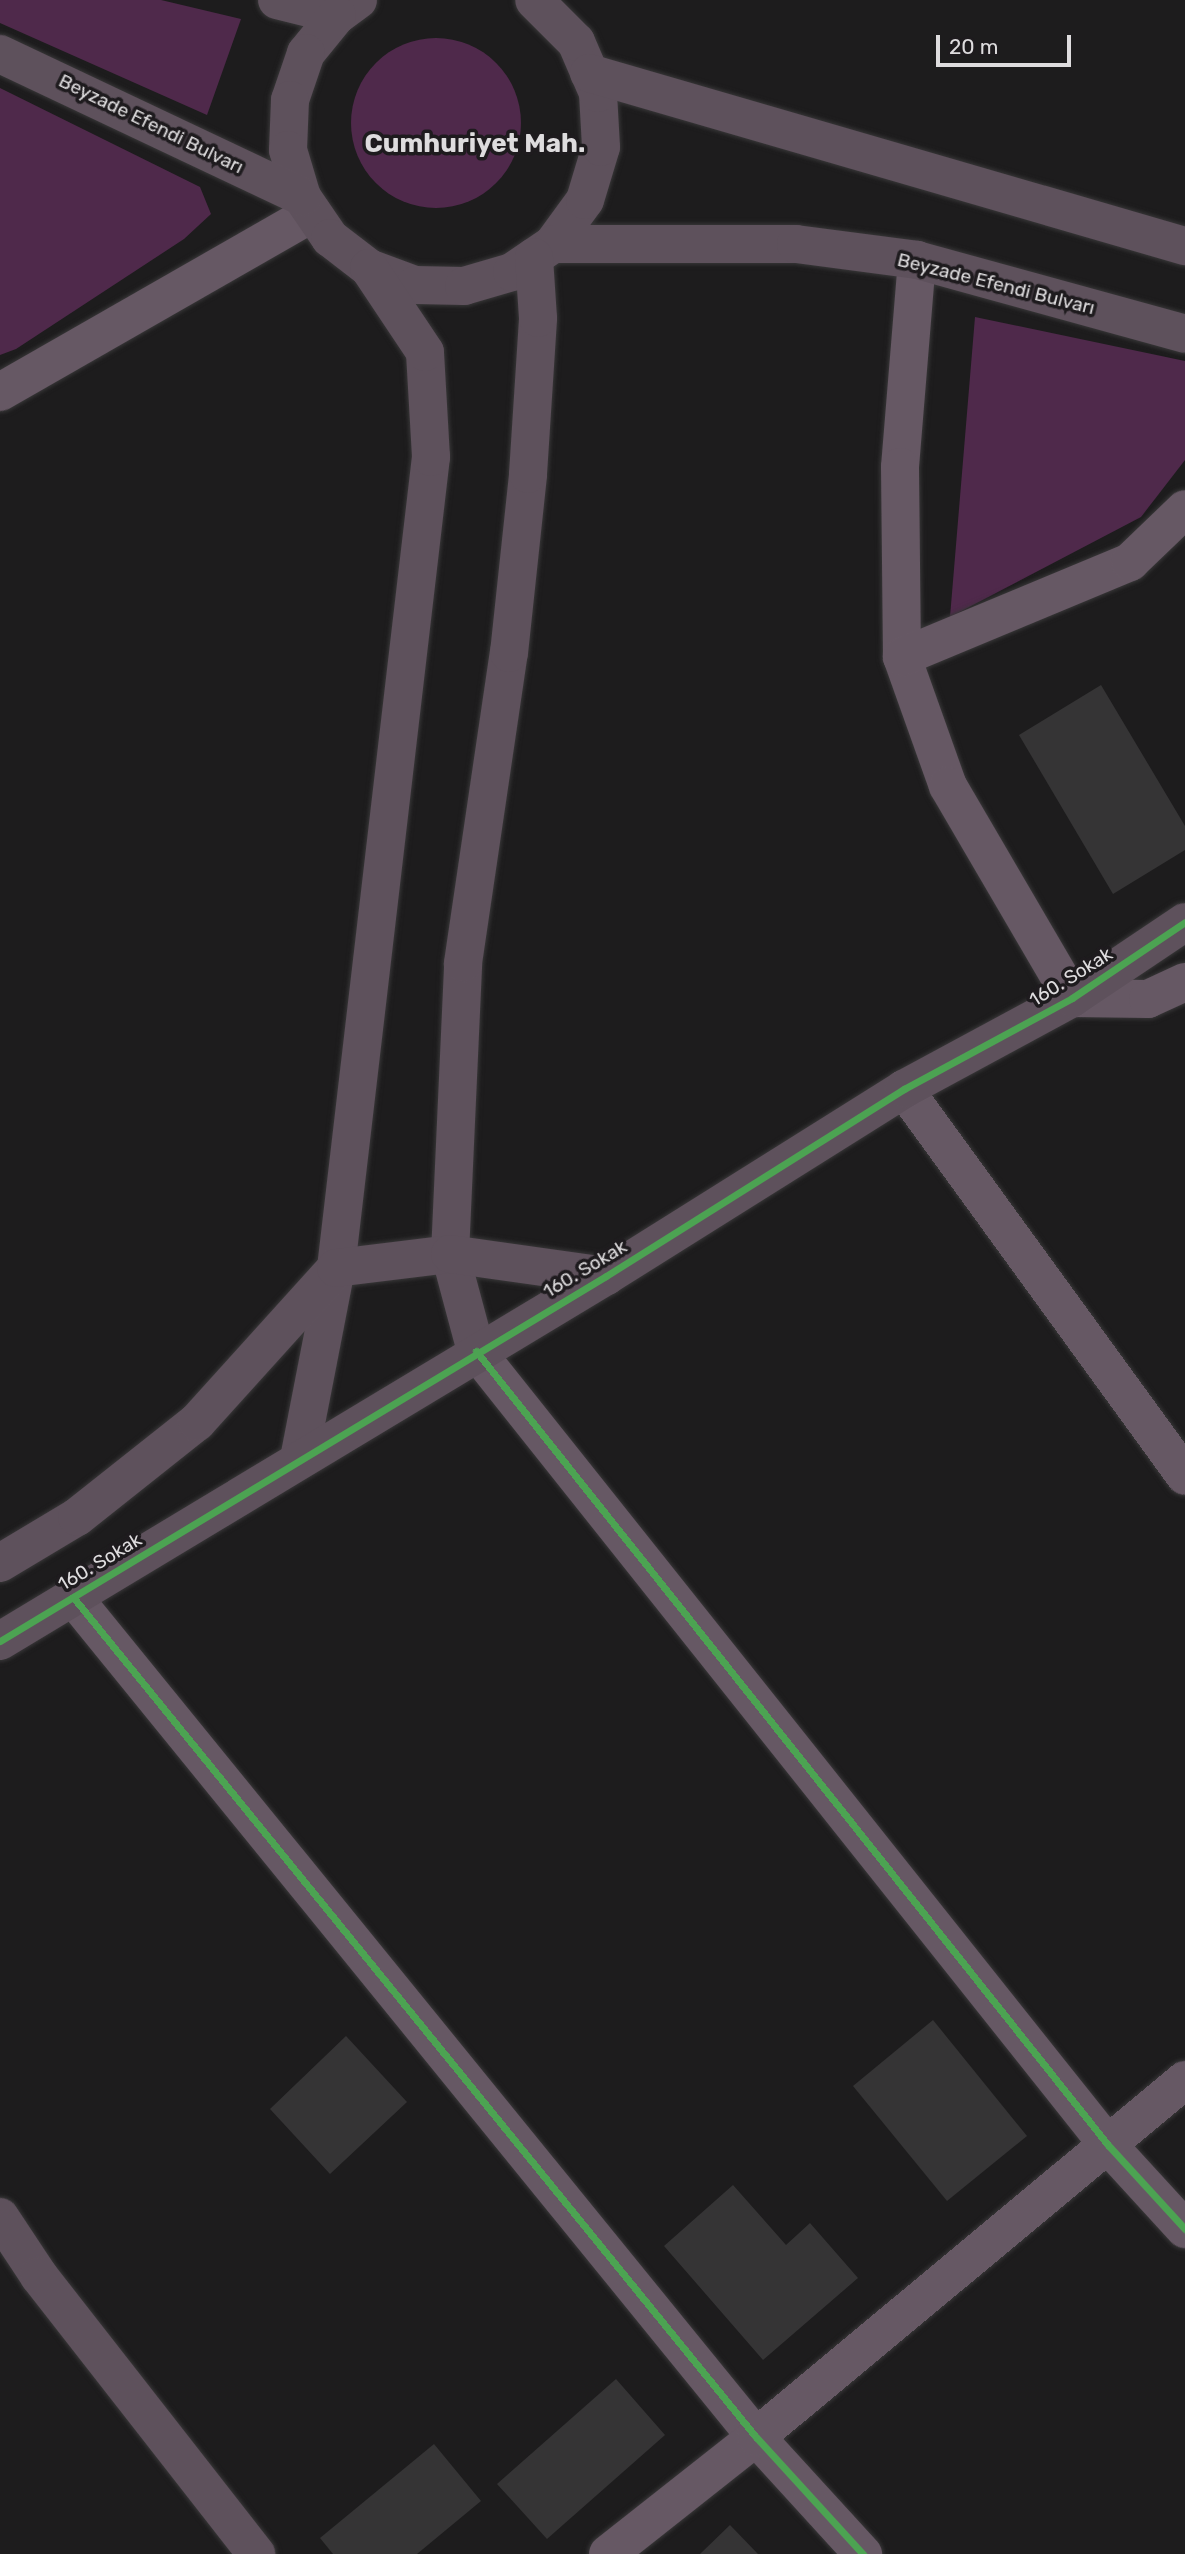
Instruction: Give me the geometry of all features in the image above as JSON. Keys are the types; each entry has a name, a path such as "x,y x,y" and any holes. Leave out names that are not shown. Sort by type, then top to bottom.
{"main road":[{"path":"277,0 347,7"},
{"path":"534,0 583,58 1185,246"},
{"path":"347,7 306,53 290,100 288,150 307,205 330,238 369,268 415,285 464,286 512,272 544,250 585,200 601,147 598,93 559,0"},
{"name":"Beyzade Efendi Bulvarı","path":"0,54 307,205"},
{"name":"Beyzade Efendi Bulvarı","path":"544,250 796,244 917,260 1185,334"},
{"path":"476,1351 450,1254 463,963 509,653 527,474 544,250"},
{"path":"299,1459 336,1268 431,457 425,352 369,268"},
{"name":"160. Sokak","path":"0,1641 476,1351 606,1276 904,1089 1072,998 1185,922"},
{"name":"160. Sokak","path":"336,1268 450,1254 606,1276"},
{"path":"0,1563 78,1517 197,1422 336,1268"},
{"path":"0,2217 39,2276 256,2554"}],"street":[{"path":"0,392 307,205"},
{"path":"917,260 900,467 902,657 948,786 1072,998 1148,999 1185,982"},
{"path":"902,657 1130,562 1185,509"},
{"path":"904,1089 1185,1476"},
{"path":"476,1351 1108,2146 1185,2229"},
{"path":"73,1597 756,2437 863,2554"},
{"path":"608,2554 756,2437 1185,2080"}],"shaded area":[{"path":"0,0 161,0 241,19 207,115 0,23"},
{"path":"436,38 468,45 483,52 496,63 507,76 514,91 521,123 514,155 507,170 496,183 483,194 468,201 436,208 404,201 389,194 376,183 365,170 358,155 351,123 358,91 365,76 376,63 389,52 404,45"},
{"path":"0,88 200,187 211,214 184,239 16,349 0,355"},
{"path":"975,317 1185,361 1185,460 1141,517 950,617"}],"building":[{"path":"1101,685 1185,826 1185,850 1113,894 1019,735"},
{"path":"933,2020 1027,2136 947,2201 853,2086"},
{"path":"346,2036 407,2102 330,2174 270,2109"},
{"path":"733,2185 786,2245 810,2223 858,2278 763,2360 664,2246"},
{"path":"616,2379 665,2435 547,2539 497,2484"},
{"path":"434,2444 481,2501 417,2554 333,2554 320,2538"},
{"path":"730,2525 758,2554 700,2554"}],"cycle path":[{"path":"0,1641 606,1276 904,1089 1072,998 1185,922"},
{"path":"476,1351 1108,2145 1185,2229"},
{"path":"73,1597 756,2437 863,2554"}],"district":[{"name":"Cumhuriyet Mah.","path":"475,144"}]}
